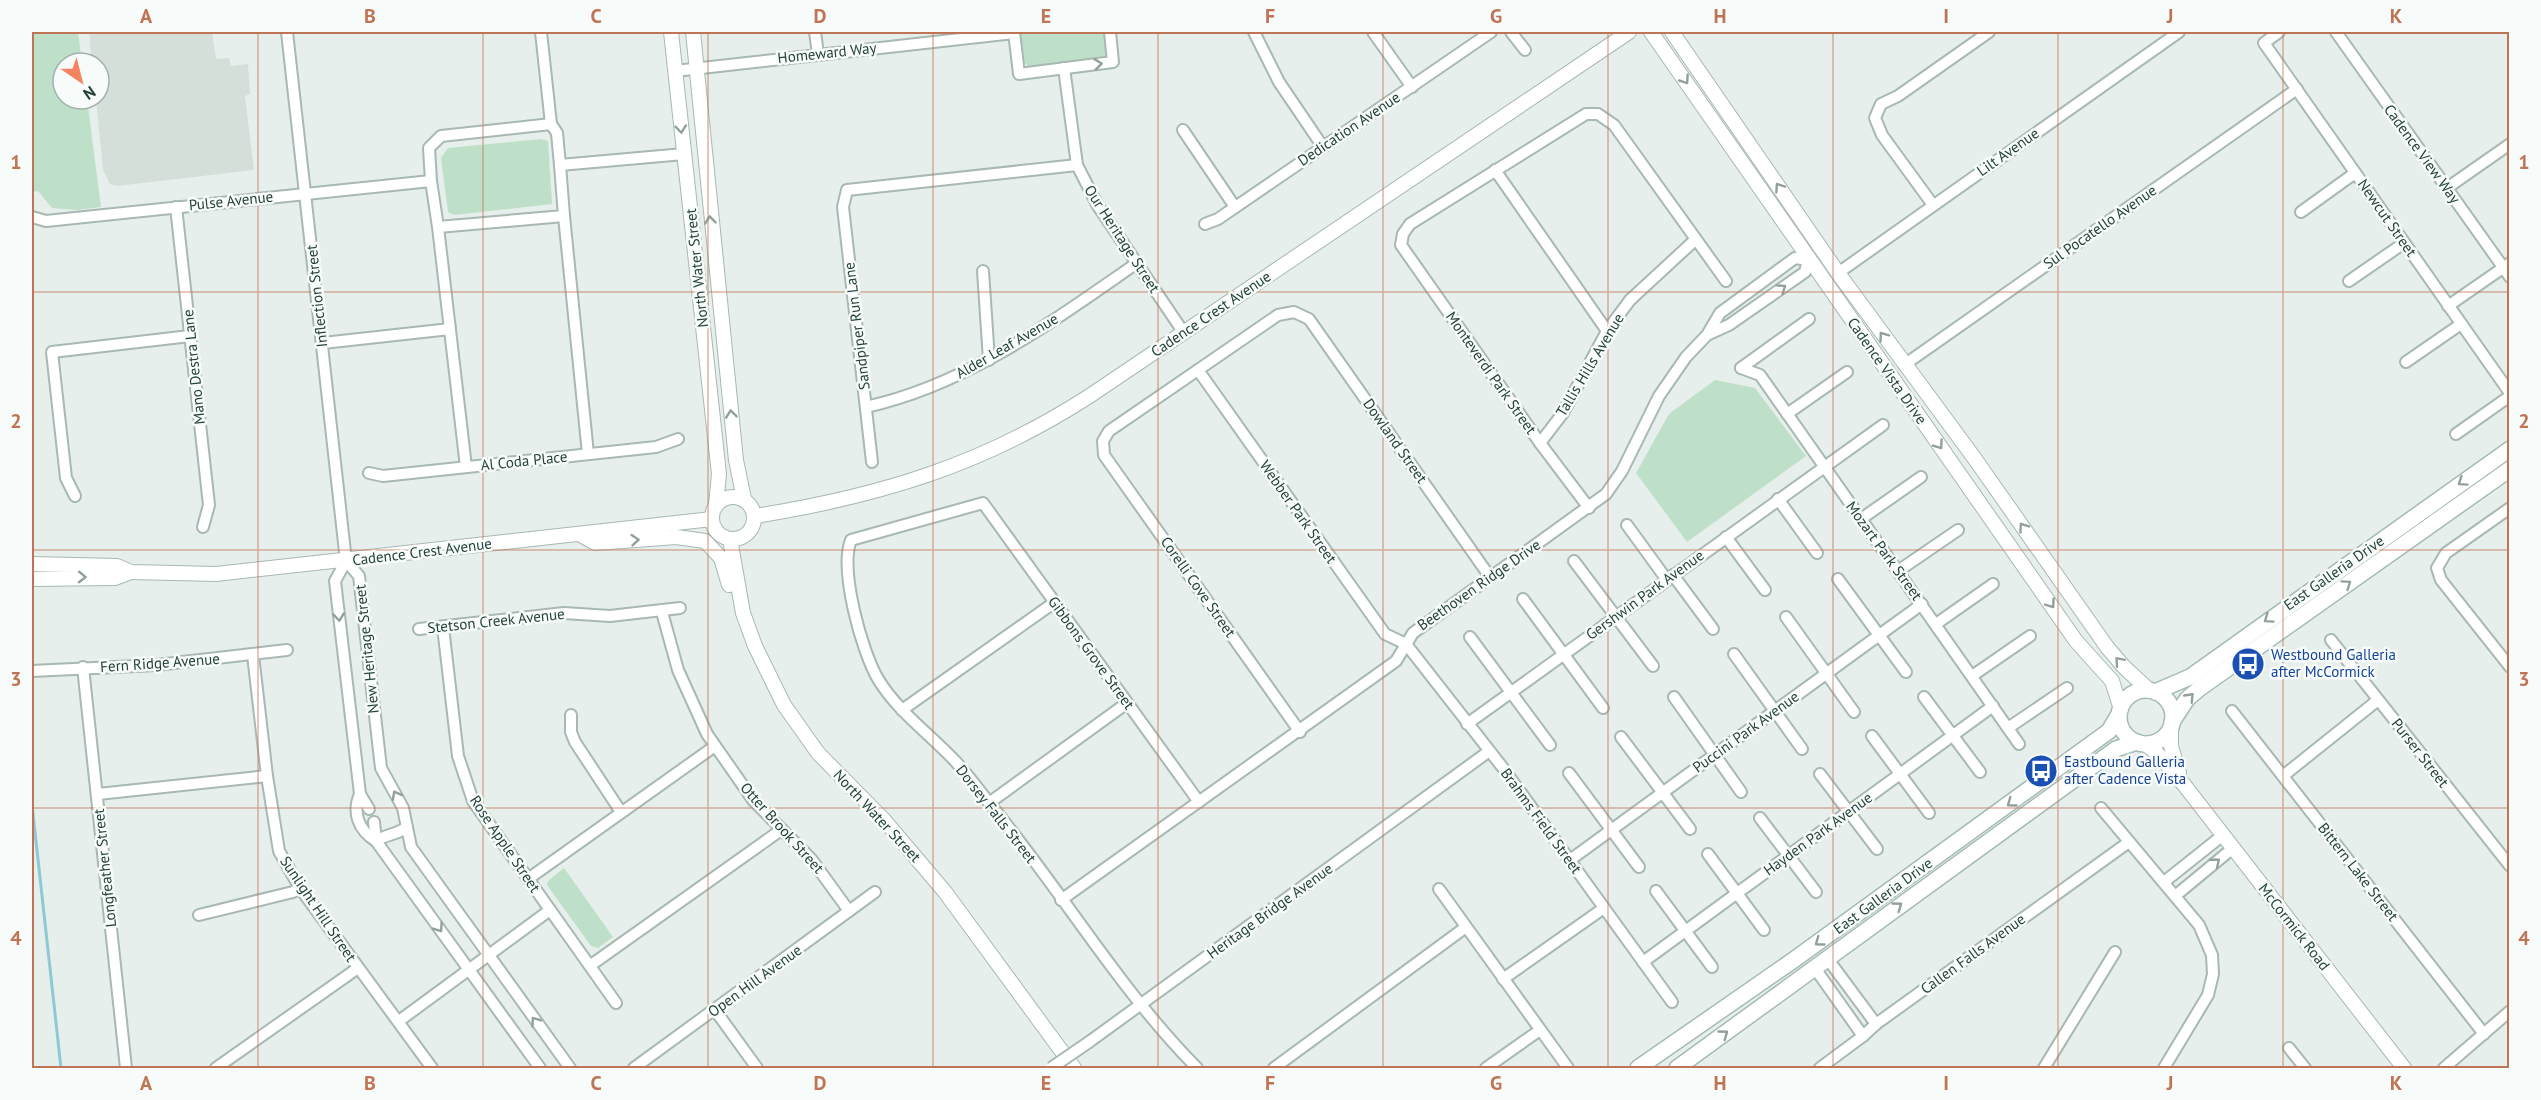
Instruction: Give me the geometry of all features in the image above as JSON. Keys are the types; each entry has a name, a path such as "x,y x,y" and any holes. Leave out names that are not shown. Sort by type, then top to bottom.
{"main road":[{"name":"East Galleria Drive","path":"2153,692 2190,678 2510,449"},
{"name":"East Galleria Drive","path":"2171,724 2187,699 2200,688 2510,469"},
{"path":"2153,692 2164,698 2170,706 2171,724 2161,739 2141,743 2123,730 2120,711 2134,693 2153,692"},
{"name":"East Galleria Drive","path":"1638,1068 1795,959 2109,731 2120,711"},
{"name":"East Galleria Drive","path":"1677,1068 2116,749 2141,743"}],"street":[{"name":"Inflection Street","path":"287,32 346,561"},
{"path":"541,32 551,124 556,133 560,165 588,454"},
{"name":"North Water Street","path":"671,32 719,480 716,505"},
{"name":"North Water Street","path":"693,32 736,460 744,499"},
{"path":"815,32 818,54"},
{"name":"Homeward Way","path":"675,70 1014,32 1019,74 1113,62 1110,32"},
{"path":"1254,32 1279,82 1323,147"},
{"path":"1373,32 1412,87"},
{"name":"Dedication Avenue","path":"1205,224 1235,207 1491,32"},
{"path":"1511,32 1525,50"},
{"name":"Cadence Crest Avenue","path":"755,516 868,495 974,458 1068,410 1629,32"},
{"name":"Cadence Vista Drive","path":"1651,32 2076,641 2112,681 2120,711"},
{"name":"Cadence Vista Drive","path":"1672,32 1838,273 1975,459 2107,647 2153,692"},
{"path":"1934,205 1882,135 1875,118 1881,104 1898,96 1976,35 1989,32"},
{"name":"Lilt Avenue","path":"1838,273 2179,32"},
{"name":"Newcut Street","path":"2279,32 2264,43 2510,395"},
{"name":"Cadence View Way","path":"2336,32 2446,188 2507,269"},
{"name":"Our Heritage Street","path":"1064,68 1077,165 1098,206 1184,333"},
{"name":"Sul Pocatello Avenue","path":"1904,364 2297,89"},
{"path":"1607,331 1495,170 1587,114 1598,114 1614,125 1726,281"},
{"path":"466,466 431,181 429,148 441,136 551,124"},
{"path":"1719,130 1738,127"},
{"path":"1184,130 1235,207"},
{"path":"2446,188 2510,144"},
{"path":"560,165 684,154"},
{"name":"Sandpiper Run Lane","path":"872,462 843,207 847,190 1077,165"},
{"name":"Monteverdi Park Street","path":"1495,170 1410,224 1402,234 1401,244 1589,508"},
{"path":"2301,212 2355,173"},
{"name":"Pulse Avenue","path":"32,217 46,221 431,181"},
{"name":"Mano Destra Lane","path":"176,207 209,505 203,527"},
{"path":"438,227 564,216"},
{"path":"1812,235 1808,260 1826,268 1856,298"},
{"name":"Tallis Hills Avenue","path":"1540,442 1563,413 1607,331 1630,300 1695,240"},
{"path":"2349,281 2404,243"},
{"name":"Beethoven Ridge Drive","path":"1061,900 1396,661 1413,633 1606,494 1622,471 1659,396 1686,357 1707,334 1719,313 1738,297 1795,258 1808,260 1805,272 1729,325 1707,334"},
{"name":"Alder Leaf Avenue","path":"866,407 896,400 989,360 1062,315 1137,263"},
{"path":"2448,306 2507,269"},
{"path":"983,271 989,360"},
{"name":"Dowland Street","path":"1198,370 1278,315 1294,312 1309,319 1490,577"},
{"name":"Mozart Park Street","path":"1809,319 1741,368 1760,375 2019,744"},
{"path":"2406,362 2461,324"},
{"path":"323,344 450,329"},
{"path":"75,496 66,478 51,352 190,336"},
{"name":"Corelli Cove Street","path":"1198,370 1109,430 1103,441 1104,455 1299,732"},
{"name":"Webber Park Street","path":"1198,370 1385,634 1406,644"},
{"path":"1787,414 1846,372"},
{"path":"2456,434 2510,395"},
{"name":"Gershwin Park Avenue","path":"1467,724 1883,425"},
{"name":"Al Coda Place","path":"369,473 383,476 656,447 678,439"},
{"path":"1861,519 1921,477"},
{"path":"732,496 744,499 755,516 750,531 744,536 730,539 717,532 712,519 716,505 732,496"},
{"path":"1778,499 1817,553"},
{"name":"Gibbons Grove Street","path":"851,540 983,503 1199,802"},
{"path":"2510,508 2446,553 2437,568 2441,580 2510,667"},
{"name":"Cadence Crest Avenue","path":"32,564 117,566 131,572 216,574 712,519"},
{"path":"1627,525 1713,629"},
{"path":"1898,571 1958,530"},
{"path":"579,534 595,543 676,537 705,541 721,558 729,584 743,613"},
{"path":"1726,537 1765,590"},
{"name":"North Water Street","path":"730,539 743,613 768,677 803,734 833,770 884,820 945,892 1074,1068"},
{"name":"Dorsey Falls Street","path":"851,540 847,562 860,637 879,680 902,710 956,762 989,802 1139,1005 1197,1068"},
{"name":"New Heritage Street","path":"369,809 360,794 335,581 346,561 359,576 381,768 399,799 417,858 570,1068"},
{"path":"1574,561 1653,666"},
{"name":"Cadence Crest Avenue","path":"32,579 115,578 131,572"},
{"path":"1838,579 1906,672"},
{"path":"1936,624 1993,584"},
{"path":"1523,598 1603,708"},
{"path":"902,710 1054,602"},
{"name":"Puccini Park Avenue","path":"1570,860 1922,604"},
{"name":"Stetson Creek Avenue","path":"419,629 564,613 610,616 662,612 680,608"},
{"name":"Otter Brook Street","path":"662,612 681,679 715,746 753,800 819,869 849,911"},
{"path":"1786,617 1854,712"},
{"name":"Rose Apple Street","path":"443,627 453,724 464,779 487,823 591,965 616,1003"},
{"path":"1972,676 2030,636"},
{"path":"1470,637 1550,745"},
{"name":"Purser Street","path":"2331,640 2510,866"},
{"name":"Brahms Field Street","path":"1406,644 1570,860 1671,1002"},
{"name":"Fern Ridge Avenue","path":"32,671 157,665 287,650"},
{"path":"1734,654 1802,749"},
{"name":"Sunlight Hill Street","path":"253,655 267,776 279,851 300,888 399,1021 429,1067"},
{"name":"Longfeather Street","path":"83,667 126,1068"},
{"path":"2008,728 2067,688"},
{"path":"1674,697 1741,792"},
{"path":"1924,697 1980,772"},
{"path":"2283,776 2378,700"},
{"path":"989,802 1127,703"},
{"name":"Hayden Park Avenue","path":"1643,962 1993,706"},
{"name":"Bittern Lake Street","path":"2232,711 2484,1034"},
{"path":"571,715 575,742 621,812"},
{"name":"McCormick Road","path":"2171,724 2173,756 2185,786"},
{"path":"1621,736 1690,830"},
{"path":"1872,736 1929,813"},
{"name":"McCormick Road","path":"2141,743 2156,752 2185,786 2404,1068"},
{"path":"528,879 715,746"},
{"name":"Heritage Bridge Avenue","path":"1051,1068 1488,752"},
{"path":"1569,773 1638,867"},
{"path":"1820,774 1877,849"},
{"path":"98,795 267,776"},
{"name":"New Heritage Street","path":"360,794 355,804 356,817 365,832 376,840 540,1068"},
{"path":"2101,807 2164,882 2207,939 2213,974 2208,995 2164,1068"},
{"path":"1760,818 1816,892"},
{"name":"New Heritage Street","path":"374,822 376,840"},
{"path":"376,840 385,835 399,833 407,827"},
{"path":"591,965 781,830"},
{"path":"2164,882 2223,835"},
{"name":"Callen Falls Avenue","path":"1820,1068 1863,1036 1875,1024 2129,842"},
{"path":"2175,896 2234,848"},
{"path":"1708,854 1764,930"},
{"path":"199,915 293,892 300,888"},
{"path":"1439,889 1568,1068"},
{"path":"1656,891 1712,967"},
{"name":"Open Hill Avenue","path":"634,1068 875,892"},
{"path":"1503,979 1604,909"},
{"path":"399,1021 550,910"},
{"path":"1274,1068 1466,927"},
{"path":"2044,1068 2115,952"},
{"path":"1827,958 1875,1024"},
{"path":"216,1068 358,968"},
{"path":"1814,968 1863,1036"},
{"path":"715,1010 757,1068"},
{"path":"2444,1068 2510,1011"},
{"path":"1486,1068 1540,1030"},
{"path":"2289,1048 2305,1068"}],"shaded area":[{"path":"89,32 212,32 216,59 229,58 231,66 248,64 250,94 245,96 254,170 117,186 110,184 103,170 97,111 111,111 111,51 91,51"}],"green space":[{"path":"32,32 78,32 80,51 51,51 51,111 89,111 101,207 77,210 52,208 38,191 32,192"},
{"path":"1021,32 1104,32 1108,52 1105,59 1030,69 1021,58 1023,53"},
{"path":"541,139 548,141 552,204 454,215 448,212 441,158 448,148"},
{"path":"1715,380 1755,388 1806,456 1687,542 1636,473 1669,414"},
{"path":"564,868 613,937 598,948 591,946 547,885 549,880"}],"waterway":[{"path":"32,805 61,1068"}],"place":[{"name":"Westbound Galleria after McCormick","path":"2248,664"},
{"name":"Eastbound Galleria after Cadence Vista","path":"2041,771"}]}
